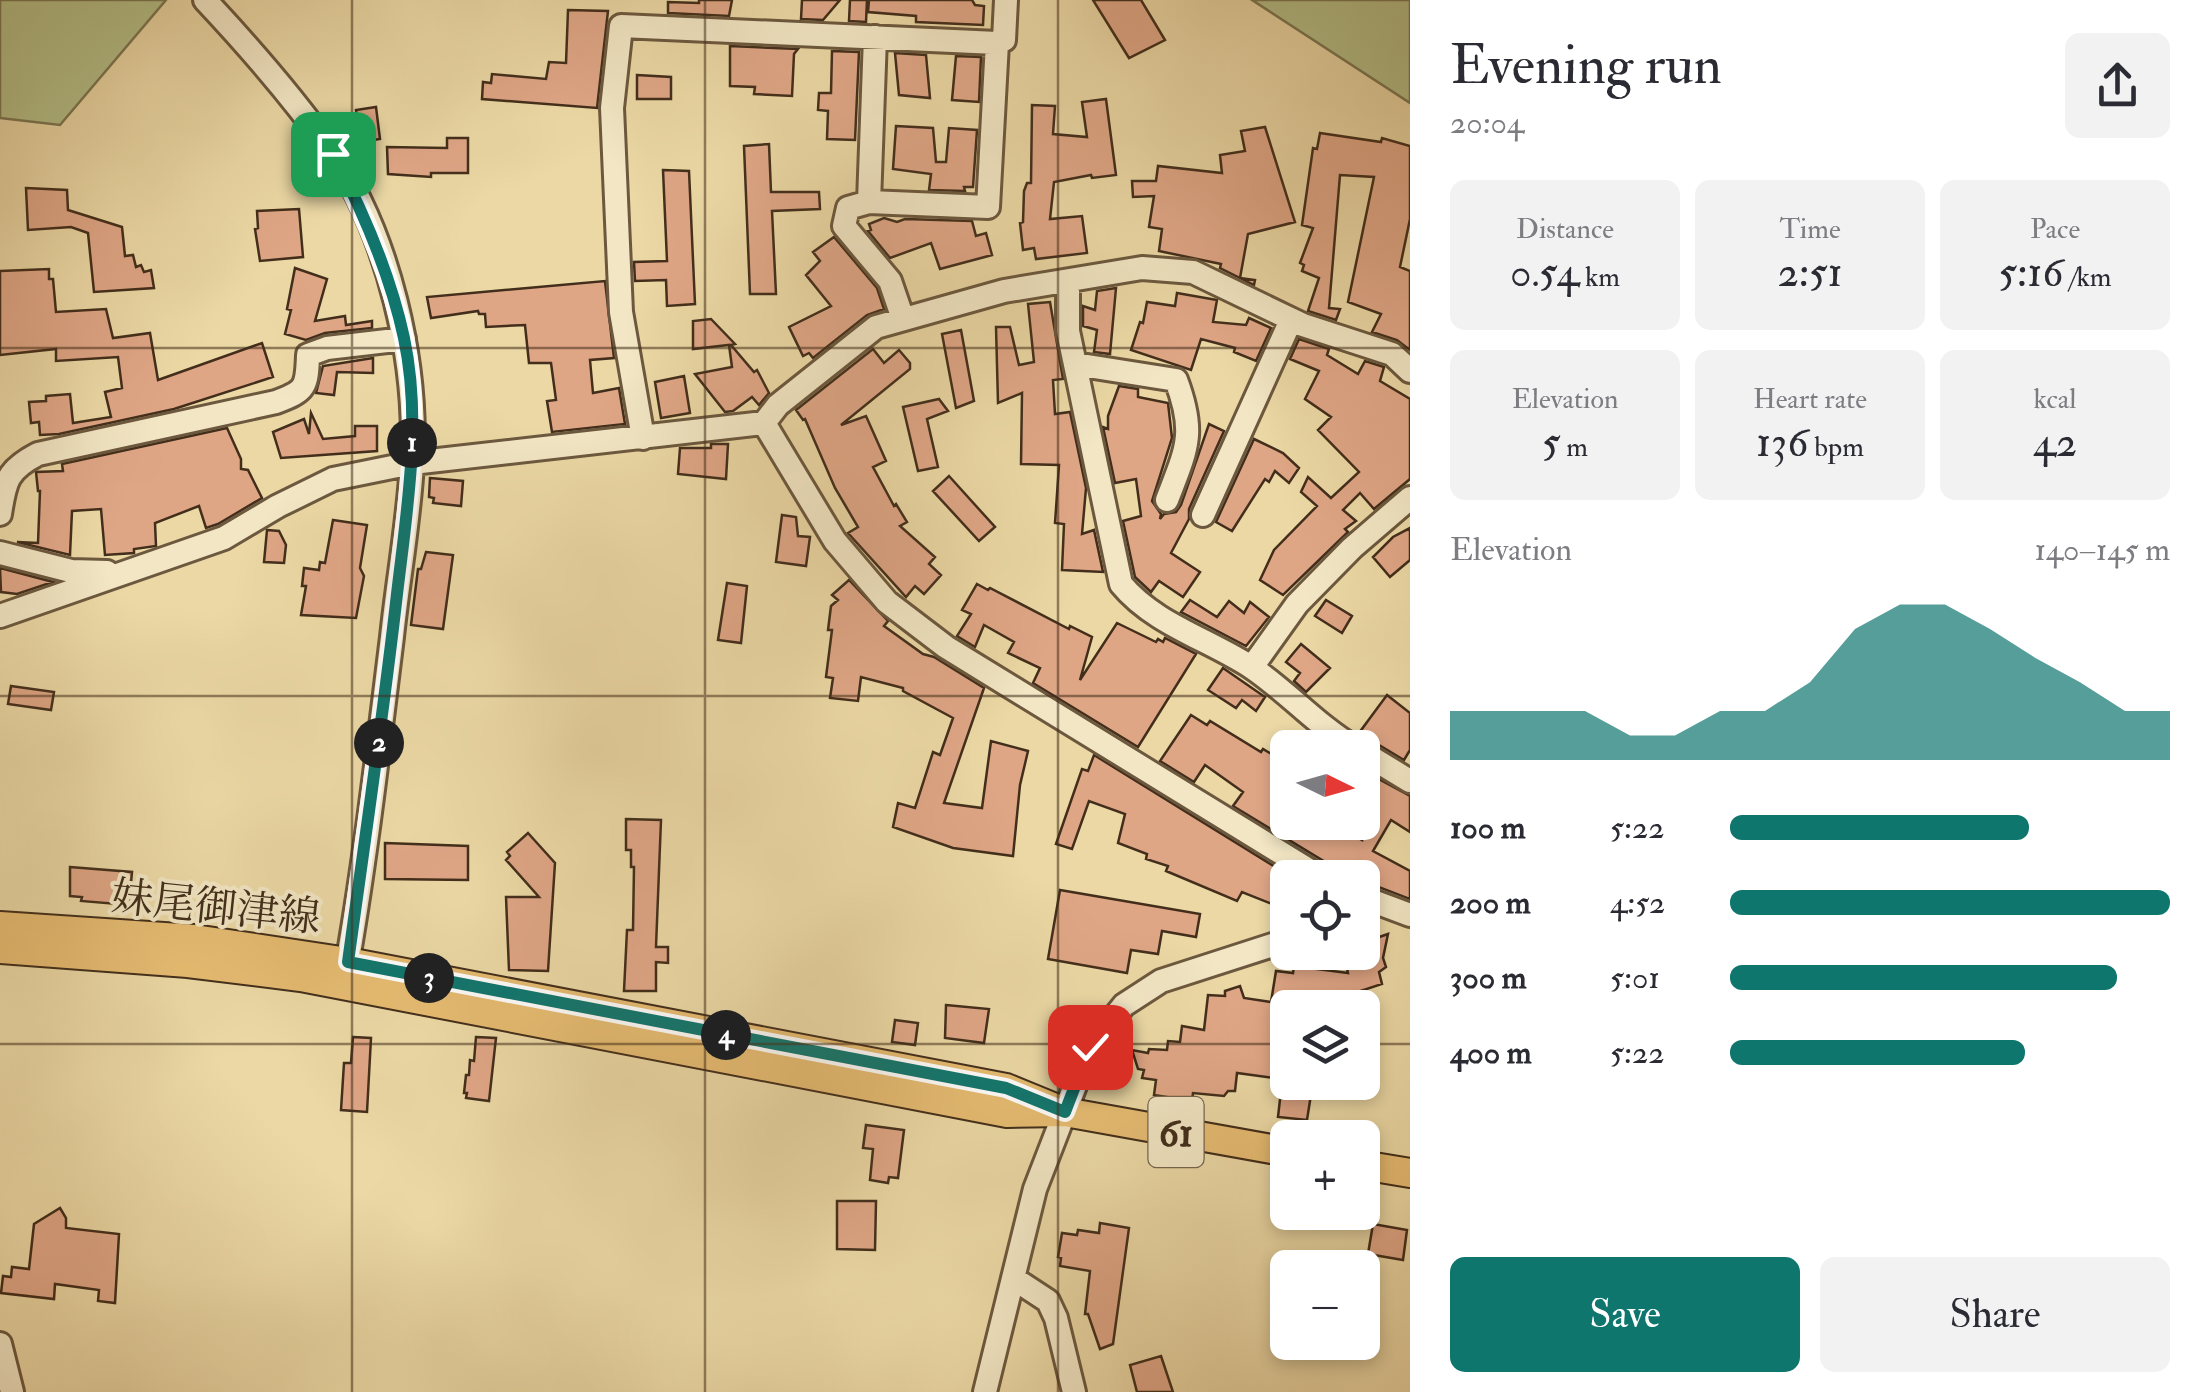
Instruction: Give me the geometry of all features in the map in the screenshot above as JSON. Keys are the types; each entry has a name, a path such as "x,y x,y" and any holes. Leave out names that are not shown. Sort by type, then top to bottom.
{"main road":[{"name":"妹尾御津線","path":"0,926 194,939 1007,1113 1065,1112 1270,1149"},
{"name":"妹尾御津線","path":"0,948 346,973"},
{"path":"1380,1168 1410,1173"}],"street":[{"path":"204,0 264,63 333,154 363,211 382,259 404,338 412,404 412,463 380,735 346,973"},
{"path":"644,438 621,312 612,108 621,26 997,42 1004,40 1006,0"},
{"path":"869,202 875,37"},
{"path":"903,319 890,281 844,226 848,208 869,202 988,207 997,42"},
{"path":"764,424 778,406 876,328 1004,291 1142,268 1194,272 1292,320 1392,354 1410,370"},
{"path":"1068,281 1068,331 1121,584 1138,604 1252,668 1326,730"},
{"path":"1203,515 1292,320"},
{"path":"0,514 4,485 16,465 38,454 276,402 296,395 307,382 308,356 328,348 404,338"},
{"path":"1074,364 1176,380 1188,413 1186,452 1167,500"},
{"path":"0,616 224,538 332,479 412,463 764,424"},
{"path":"764,424 835,540 887,602 946,647 1293,860"},
{"path":"1252,668 1296,604 1410,498"},
{"path":"0,553 71,571 121,572"},
{"path":"1380,763 1410,781"},
{"path":"1380,904 1410,915"},
{"path":"985,1392 1035,1190 1090,1047 1124,1004 1161,981 1270,946"},
{"path":"1013,1278 1048,1301 1056,1318 1074,1392"},
{"path":"0,1344 12,1392"}],"green space":[{"path":"0,0 166,0 60,125 0,118"},
{"path":"1252,0 1410,0 1410,103"}],"building":[{"path":"732,0 729,16 668,13 668,2"},
{"path":"802,0 840,0 823,20 801,19"},
{"path":"850,0 867,0 866,22 849,21"},
{"path":"869,0 972,0 975,5 984,6 983,25 916,22 916,16 868,12"},
{"path":"1093,0 1141,0 1165,40 1129,58"},
{"path":"568,10 608,11 597,108 482,99 483,82 491,83 492,74 546,79 549,62 566,63"},
{"path":"730,46 798,49 794,54 792,96 754,94 755,87 730,86"},
{"path":"832,51 859,52 855,140 827,139 828,111 818,110 819,93 831,93"},
{"path":"895,53 926,55 930,98 899,95"},
{"path":"956,56 981,57 979,102 952,100"},
{"path":"637,75 671,77 671,99 637,99"},
{"path":"1106,99 1116,175 1054,182 1050,219 1082,216 1087,253 1036,259 1034,248 1023,250 1020,223 1024,191 1027,183 1031,183 1032,105 1055,106 1053,134 1087,137 1082,102"},
{"path":"376,107 380,139 360,142 356,110"},
{"path":"896,126 933,128 936,162 946,162 949,128 977,130 973,187 964,187 965,191 929,190 931,174 893,169"},
{"path":"1265,127 1295,222 1248,234 1240,278 1220,268 1221,264 1159,251 1162,229 1149,227 1154,196 1133,197 1132,181 1156,181 1158,166 1222,173 1220,155 1245,151 1241,131"},
{"path":"1320,133 1381,142 1382,138 1410,146 1410,219 1400,267 1410,271 1410,350 1397,340 1372,332 1381,314 1348,302 1374,177 1340,175 1329,308 1340,309 1336,320 1308,311 1319,278 1302,271 1304,265 1300,263 1313,228 1302,225 1313,148 1317,149"},
{"path":"447,138 468,138 468,173 431,173 431,177 388,174 387,147 447,148"},
{"path":"769,144 771,192 819,192 820,209 772,211 776,294 750,294 744,146"},
{"path":"663,170 689,171 695,304 667,306 666,280 635,281 634,262 667,261"},
{"path":"26,188 67,190 68,210 122,227 125,256 133,255 136,267 141,265 144,272 151,270 154,288 94,292 88,233 71,227 28,230"},
{"path":"299,209 303,257 260,261 255,229 257,211"},
{"path":"884,218 897,222 972,221 976,236 986,233 992,255 940,269 931,243 890,258 868,231 869,224"},
{"path":"834,237 877,288 884,309 867,315 813,358 809,353 803,356 789,327 831,306 806,275 820,261 813,252"},
{"path":"295,268 327,279 315,321 345,316 346,325 372,321 372,328 325,333 306,340 285,334"},
{"path":"49,269 56,312 106,309 113,338 150,333 158,380 262,343 273,377 174,409 40,435 39,422 31,423 29,402 70,394 73,423 111,417 105,392 122,388 118,357 56,361 56,349 0,355 0,271"},
{"path":"605,281 614,358 590,360 593,393 619,388 625,424 552,432 547,401 556,400 551,363 529,363 525,325 486,327 485,314 478,311 431,318 427,297"},
{"path":"1116,288 1110,354 1094,352 1097,330 1083,326 1083,306 1095,310 1097,291"},
{"path":"1177,293 1217,300 1213,322 1246,325 1249,318 1271,328 1256,361 1234,352 1235,348 1201,339 1191,370 1131,350 1147,302 1175,306"},
{"path":"1050,302 1063,379 1053,380 1055,414 1070,412 1086,488 1082,534 1094,530 1103,572 1062,570 1064,524 1055,523 1059,465 1021,464 1022,393 998,403 996,327 1010,327 1019,365 1034,362 1028,304"},
{"path":"711,319 754,372 757,370 769,393 759,405 752,397 733,411 725,412 695,374 732,367 729,345 693,349 693,321"},
{"path":"961,330 974,401 956,408 942,334"},
{"path":"1299,339 1329,349 1327,355 1358,374 1365,361 1384,367 1380,381 1410,399 1410,479 1374,509 1360,493 1343,510 1356,521 1345,529 1348,532 1283,595 1260,580 1274,550 1317,506 1301,492 1308,477 1331,498 1359,472 1318,430 1331,417 1305,399 1319,371 1290,359"},
{"path":"873,349 884,363 899,350 910,363 910,369 841,425 866,416 886,461 873,467 907,522 900,526 935,557 929,564 941,575 924,594 915,586 906,597 848,533 858,527 835,488 805,419 796,410"},
{"path":"373,358 373,373 337,372 334,395 316,393 323,366"},
{"path":"684,376 690,413 661,418 655,382"},
{"path":"1119,386 1138,389 1138,397 1168,403 1172,438 1152,501 1160,519 1176,512 1181,505 1209,424 1224,431 1171,553 1200,572 1183,597 1159,581 1151,592 1135,577 1123,521 1141,516 1136,479 1115,483 1103,427 1108,429 1108,416"},
{"path":"939,399 948,411 927,419 938,467 918,471 903,407"},
{"path":"311,413 323,439 355,436 355,426 377,426 377,451 281,458 273,432 304,419 309,434"},
{"path":"227,428 241,459 241,469 248,470 262,498 218,524 206,528 199,506 155,523 156,546 134,549 134,553 105,555 101,509 72,511 70,555 17,542 38,543 40,491 36,472 63,471 62,464"},
{"path":"1254,439 1283,453 1299,468 1289,483 1275,471 1269,482 1265,479 1232,531 1216,522"},
{"path":"711,444 728,444 726,479 678,474 680,448 711,448"},
{"path":"949,476 995,527 979,541 933,491"},
{"path":"430,478 463,481 461,506 433,503 434,498 429,497"},
{"path":"782,515 796,517 798,536 810,537 806,566 776,562"},
{"path":"333,520 367,525 360,568 364,576 356,618 301,615 306,586 302,586 304,568 319,570 320,562 325,563"},
{"path":"1410,528 1410,560 1390,577 1373,557 1393,537"},
{"path":"267,530 279,531 286,545 284,563 264,562"},
{"path":"426,552 453,555 443,629 411,625 418,569"},
{"path":"0,568 53,582 17,594 1,592"},
{"path":"849,580 888,621 884,626 923,654 984,688 944,803 982,808 991,741 1028,751 1020,785 1013,856 953,848 893,827 898,803 915,808 933,752 940,755 953,718 903,688 861,677 858,701 830,698 833,678 826,677 832,630 828,630 831,606 838,600 832,595"},
{"path":"727,583 747,586 741,643 718,640"},
{"path":"977,584 1092,637 1080,680 1117,623 1156,642 1165,638 1196,654 1138,747 1033,683 1040,668 1008,653 1014,642 984,625 975,647 957,636 971,614 962,610"},
{"path":"1190,600 1217,617 1229,601 1244,613 1250,602 1269,617 1246,646 1181,612"},
{"path":"1326,600 1352,616 1342,633 1315,616"},
{"path":"1301,644 1330,668 1306,692 1294,681 1300,673 1286,662"},
{"path":"1223,668 1265,697 1256,711 1242,700 1236,708 1208,690"},
{"path":"11,686 54,692 51,710 8,704"},
{"path":"1387,695 1410,713 1410,750 1404,760 1380,746 1380,730 1361,730"},
{"path":"1191,715 1270,753 1270,829 1233,806 1243,792 1205,765 1194,782 1160,761"},
{"path":"1094,755 1270,864 1270,903 1242,892 1237,901 1166,871 1168,866 1118,843 1125,814 1089,801 1072,849 1056,844 1082,769 1088,771"},
{"path":"1380,780 1410,796 1410,832 1391,820 1380,839"},
{"path":"626,819 661,820 656,947 668,947 668,963 656,962 656,991 624,991 627,930 633,930 634,867 631,850 626,850"},
{"path":"528,833 555,863 548,971 509,970 506,897 539,897 506,860 510,856 507,852"},
{"path":"1289,840 1379,840 1373,851 1410,871 1410,899 1380,888 1380,860 1322,860"},
{"path":"385,843 468,846 468,880 385,879"},
{"path":"70,867 132,872 129,905 81,901 82,897 70,896"},
{"path":"1060,890 1200,914 1196,937 1162,931 1158,954 1131,950 1127,973 1048,959"},
{"path":"1388,934 1383,958 1386,967 1379,972 1382,984 1364,990 1273,990 1276,971 1380,970 1380,937"},
{"path":"1240,986 1244,998 1270,1002 1270,1078 1237,1073 1235,1091 1224,1096 1193,1093 1192,1101 1154,1095 1156,1080 1142,1078 1144,1070 1138,1069 1132,1050 1167,1050 1168,1041 1180,1042 1182,1026 1204,1030 1208,995 1225,996 1225,991"},
{"path":"946,1005 989,1009 984,1043 945,1038"},
{"path":"895,1020 918,1023 915,1045 892,1042"},
{"path":"353,1037 371,1038 367,1112 341,1110 344,1063 351,1063"},
{"path":"476,1037 496,1038 489,1101 466,1098 464,1093 470,1060 474,1061"},
{"path":"1280,1100 1310,1100 1307,1120 1278,1117"},
{"path":"866,1125 904,1130 898,1178 889,1177 888,1183 870,1180 873,1149 863,1148"},
{"path":"837,1201 876,1201 875,1250 837,1249"},
{"path":"60,1208 66,1228 119,1234 115,1303 98,1301 99,1290 55,1284 54,1299 1,1293 3,1276 11,1277 12,1267 29,1269 34,1224"},
{"path":"1100,1223 1129,1228 1113,1344 1100,1349 1085,1314 1090,1271 1060,1266 1058,1257 1062,1233 1099,1233"},
{"path":"1380,1225 1407,1230 1403,1260 1380,1256 1380,1250 1369,1250 1372,1230 1380,1230"},
{"path":"1161,1356 1173,1392 1137,1392 1130,1365"}],"route":[{"path":"333,154 363,211 382,259 404,338 412,404 412,463 348,962 1006,1088 1065,1112 1090,1047"}]}
